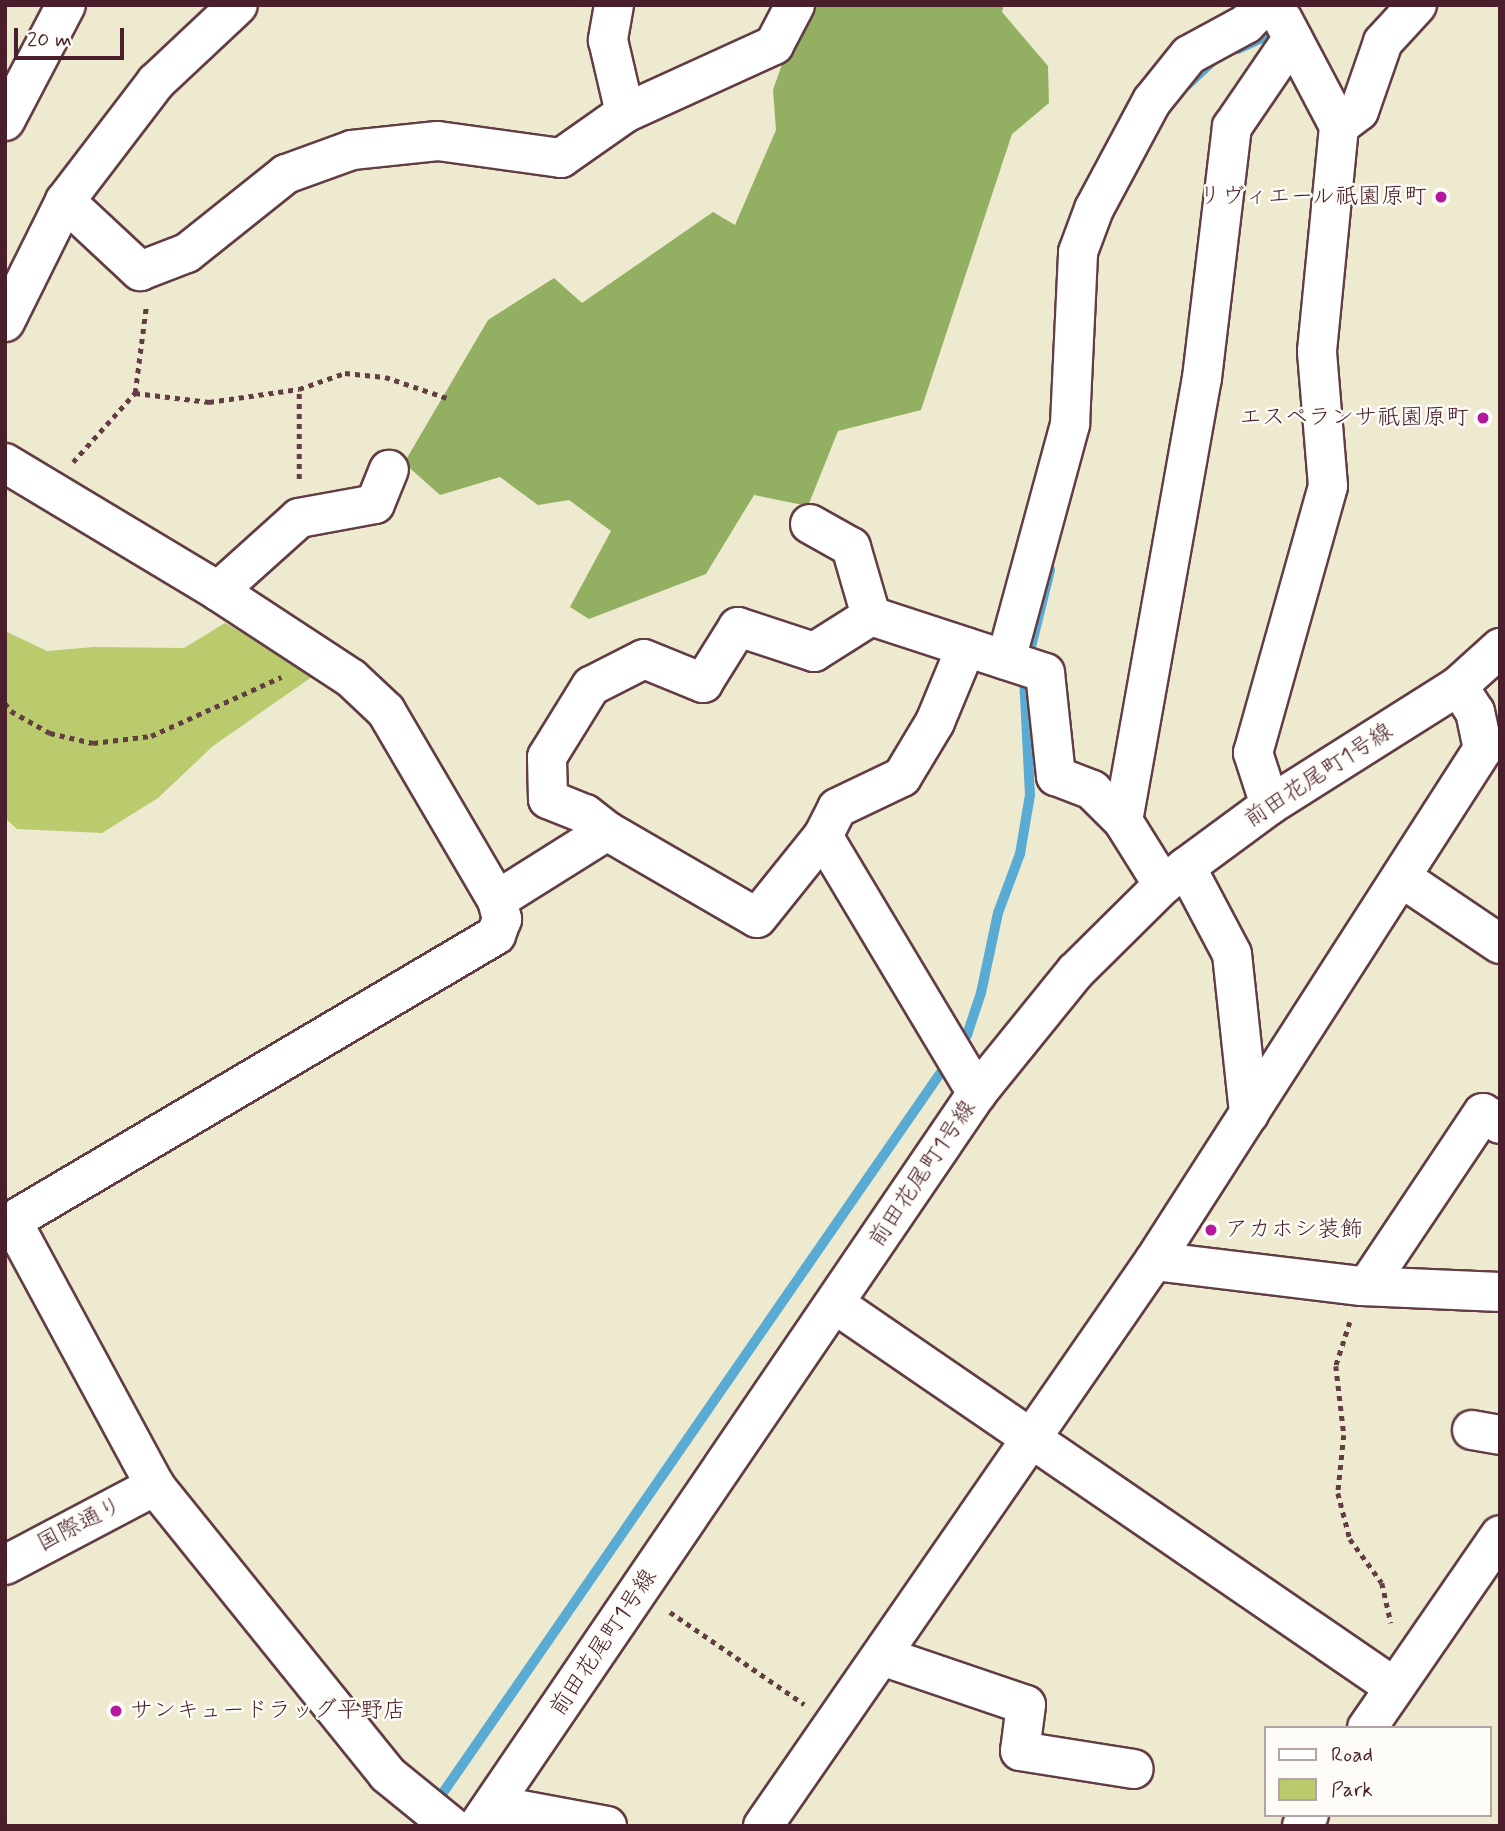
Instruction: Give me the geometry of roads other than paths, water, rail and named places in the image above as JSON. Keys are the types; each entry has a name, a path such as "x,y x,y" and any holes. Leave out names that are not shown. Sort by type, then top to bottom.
{"street":[{"path":"5,121 66,5"},
{"path":"5,322 65,201 156,82 238,5"},
{"path":"614,5 608,40 625,113"},
{"path":"65,201 140,271 187,253 286,174 352,150 438,141 561,158 625,113 774,45 795,5"},
{"path":"1339,126 1359,111 1383,42 1413,8"},
{"path":"1270,805 1253,753 1328,486 1317,351 1339,126 1281,21"},
{"path":"1249,1114 1233,954 1174,876 1123,821 1092,790 1056,776 1021,665 1070,424 1078,252 1094,209 1152,101 1189,55 1246,24 1281,21"},
{"path":"1123,821 1202,378 1231,127 1281,21"},
{"path":"5,463 218,591 352,678 386,711 497,900 502,919 496,935 9,1215 155,1486 387,1774 437,1815"},
{"path":"218,591 299,518 374,505 389,470"},
{"path":"810,524 851,547 871,616"},
{"path":"871,616 1021,665"},
{"path":"871,616 814,652 738,627 703,682 644,659 592,686 547,757 548,799 585,814 607,831 757,918 823,836 838,808 902,777 935,722 966,647"},
{"name":"前田花尾町1号線","path":"486,1815 835,1304 961,1067 1075,972 1174,876 1270,805 1458,686 1500,648"},
{"path":"763,1826 1154,1261 1483,749 1475,712 1458,686"},
{"path":"497,900 607,831"},
{"path":"823,836 961,1067"},
{"path":"1402,878 1500,944"},
{"path":"1364,1286 1483,1113 1500,1124"},
{"path":"1154,1261 1364,1286 1500,1292"},
{"path":"835,1304 1394,1687"},
{"name":"国際通り","path":"5,1564 155,1486"},
{"path":"1368,1726 1500,1535"},
{"path":"882,1656 1026,1705 1020,1751 1134,1769"},
{"path":"486,1815 607,1826"}],"waterway":[{"path":"1238,49 1266,36 1276,24"},
{"path":"1187,85 1214,60"},
{"path":"1028,659 1050,570"},
{"path":"959,1046 967,1035 981,993 998,913 1020,854 1030,795 1024,675"},
{"path":"420,1826 948,1062"}],"place":[{"name":"リヴィエール祇園原町","path":"1441,197"},
{"name":"エスペランサ祇園原町","path":"1483,418"},
{"name":"アカホシ装飾","path":"1211,1230"},
{"name":"サンキュードラッグ平野店","path":"116,1711"}]}
